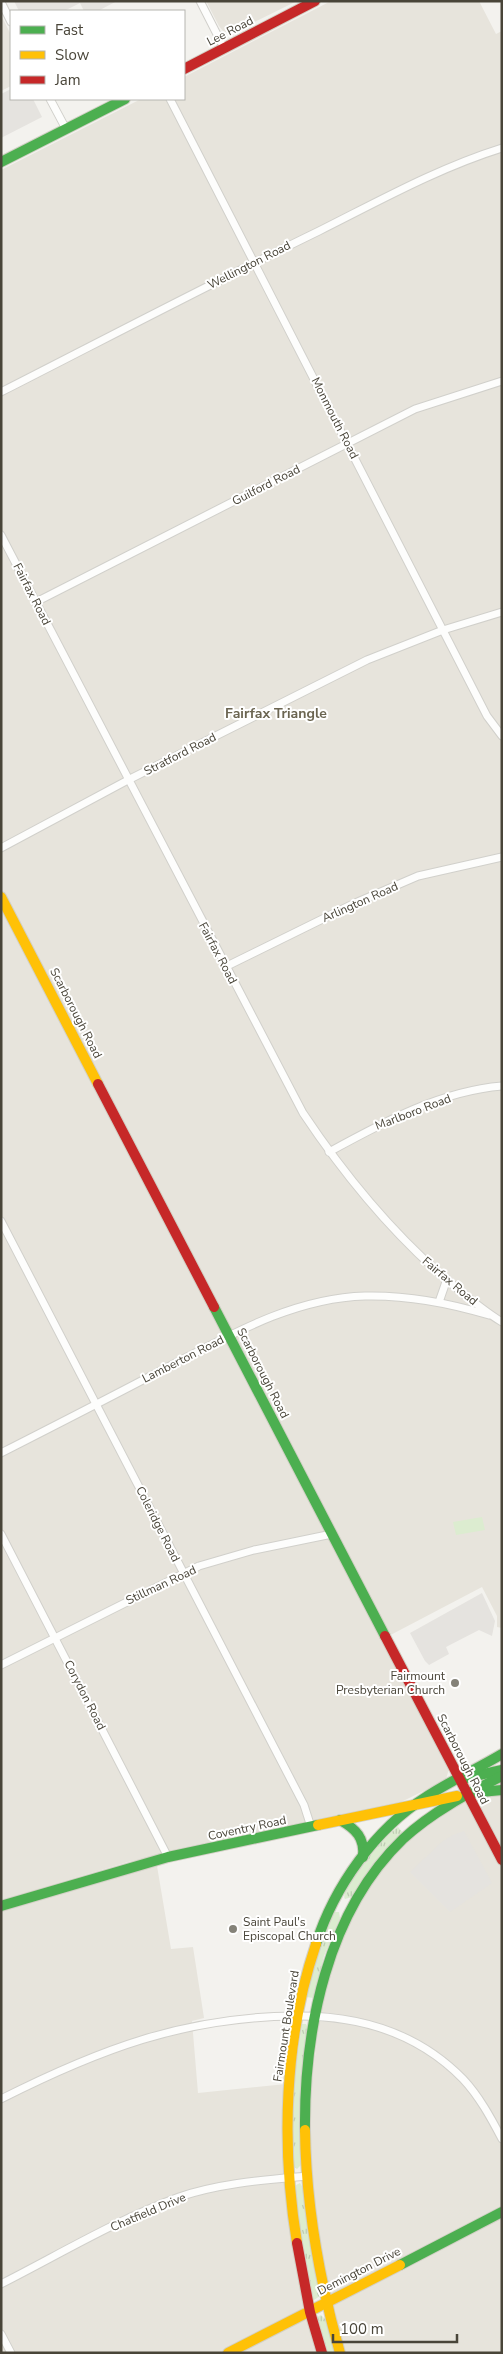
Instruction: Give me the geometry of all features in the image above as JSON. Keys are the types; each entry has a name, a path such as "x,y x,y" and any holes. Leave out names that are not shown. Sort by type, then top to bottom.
{"main road":[{"name":"Lee Road","path":"185,68 315,1"},
{"path":"1,162 123,100"},
{"name":"Scarborough Road","path":"1,897 502,1860"},
{"name":"Fairmount Boulevard","path":"322,2353 309,2310 296,2246 289,2178 289,2100 298,2016 310,1961 335,1900 363,1858 400,1816 413,1805 502,1754"},
{"path":"459,1779 502,1770"},
{"path":"340,2353 325,2302 313,2240 307,2176 306,2095 315,2016 326,1964 350,1909 378,1866 413,1831 467,1793 502,1776"},
{"name":"Coventry Road","path":"1,1906 168,1857 311,1828 467,1793 502,1790"},
{"path":"385,1811 411,1822 413,1831"},
{"path":"340,1820 355,1829 362,1836 364,1846 363,1858"},
{"path":"335,1900 350,1909"},
{"name":"Demington Drive","path":"228,2353 502,2212"}],"street":[{"path":"200,1 224,48"},
{"path":"1,2 10,20"},
{"path":"51,100 66,129"},
{"name":"Monmouth Road","path":"171,100 348,443 442,630 487,716 502,736"},
{"name":"Wellington Road","path":"1,392 254,263 464,160 502,148"},
{"name":"Guilford Road","path":"36,602 415,409 502,381"},
{"name":"Fairfax Road","path":"1,535 225,967 303,1113 329,1152 388,1225 447,1280 502,1322"},
{"name":"Stratford Road","path":"1,848 128,780 367,660 442,630 502,612"},
{"name":"Arlington Road","path":"225,967 353,904 418,876 502,857"},
{"name":"Marlboro Road","path":"329,1152 374,1127 434,1102 483,1088 502,1086"},
{"name":"Coleridge Road","path":"1,1221 304,1805 311,1828"},
{"path":"439,1302 447,1280"},
{"name":"Lamberton Road","path":"1,1453 229,1336 285,1311 337,1299 365,1296 439,1302 493,1317"},
{"name":"Corydon Road","path":"1,1534 168,1857"},
{"name":"Stillman Road","path":"1,1665 183,1573 254,1550 332,1534"},
{"path":"1,2099 60,2069 168,2031 225,2020 315,2016 355,2020 396,2033 427,2050 463,2078 478,2097 502,2139"},
{"name":"Chatfield Drive","path":"1,2284 135,2216 180,2197 222,2186 307,2176"},
{"path":"1,2334 11,2353"}],"shaded area":[{"path":"14,1 117,1 100,10 84,10 80,3 66,10 18,10"},
{"path":"206,1 297,1 230,34 223,31 219,26"},
{"path":"331,1 479,1 496,34 502,31 502,1628 497,1627 497,1616 482,1587 381,1640 449,1769 446,1779 442,1782 401,1802 128,1862 1,1900 1,170 139,100 185,100 185,76"},
{"path":"1,15 10,33 10,86 1,91"},
{"path":"10,90 10,100 34,100 42,117 1,138 1,94"},
{"path":"482,1593 495,1621 492,1636 479,1630 446,1647 449,1654 429,1665 410,1633"},
{"path":"502,1794 502,2353 344,2353 334,2318 336,2313 324,2275 311,2181 311,2090 322,1998 338,1943 375,1877 409,1841 441,1815 457,1805"},
{"path":"464,1831 492,1883 450,1912 410,1872 443,1841"},
{"path":"157,1866 171,1949 193,1947 204,2018 192,2021 198,2093 286,2084 284,2117 318,2353 1,2353 1,1912"}],"green space":[{"path":"482,1517 485,1530 456,1535 453,1522"},
{"path":"398,1827 404,1834 377,1861 352,1897 345,1899 349,1883 356,1873 374,1850"},
{"path":"335,1912 339,1912 340,1918 324,1956 314,1998 306,1997 320,1940"},
{"path":"302,2024 306,2024 309,2029 301,2165 297,2169 293,2166 292,2160 293,2087"},
{"path":"300,2183 303,2188 320,2296 314,2300 312,2300 302,2255 294,2186"},
{"path":"321,2315 325,2319 335,2353 326,2353 317,2317"}],"traffic: fast":[{"path":"1,162 123,100"},
{"path":"214,1307 385,1636"},
{"path":"316,1944 334,1901 345,1881 359,1861 390,1825 407,1810 435,1791 502,1754"},
{"path":"466,1778 502,1770"},
{"path":"305,2130 309,2052 316,2013 325,1974 338,1937 355,1901 377,1868 414,1829 450,1804 502,1776"},
{"path":"470,1793 502,1790"},
{"path":"340,1820 351,1827 361,1839 363,1857"},
{"path":"1,1906 168,1857 318,1825"},
{"path":"400,2265 502,2212"}],"traffic: slow":[{"path":"1,897 98,1084"},
{"path":"318,1825 457,1796"},
{"path":"297,2243 289,2169 288,2092 297,2017 305,1980 316,1944"},
{"path":"305,2130 308,2187 315,2243 340,2353"},
{"path":"228,2353 400,2265"}],"traffic: jam":[{"path":"185,68 315,1"},
{"path":"98,1084 214,1307"},
{"path":"385,1636 502,1860"},
{"path":"297,2243 310,2312 322,2353"}],"place":[{"name":"Fairmount Presbyterian Church","path":"455,1683"},
{"name":"Saint Paul's Episcopal Church","path":"233,1929"}],"district":[{"name":"Fairfax Triangle","path":"276,713"}]}
